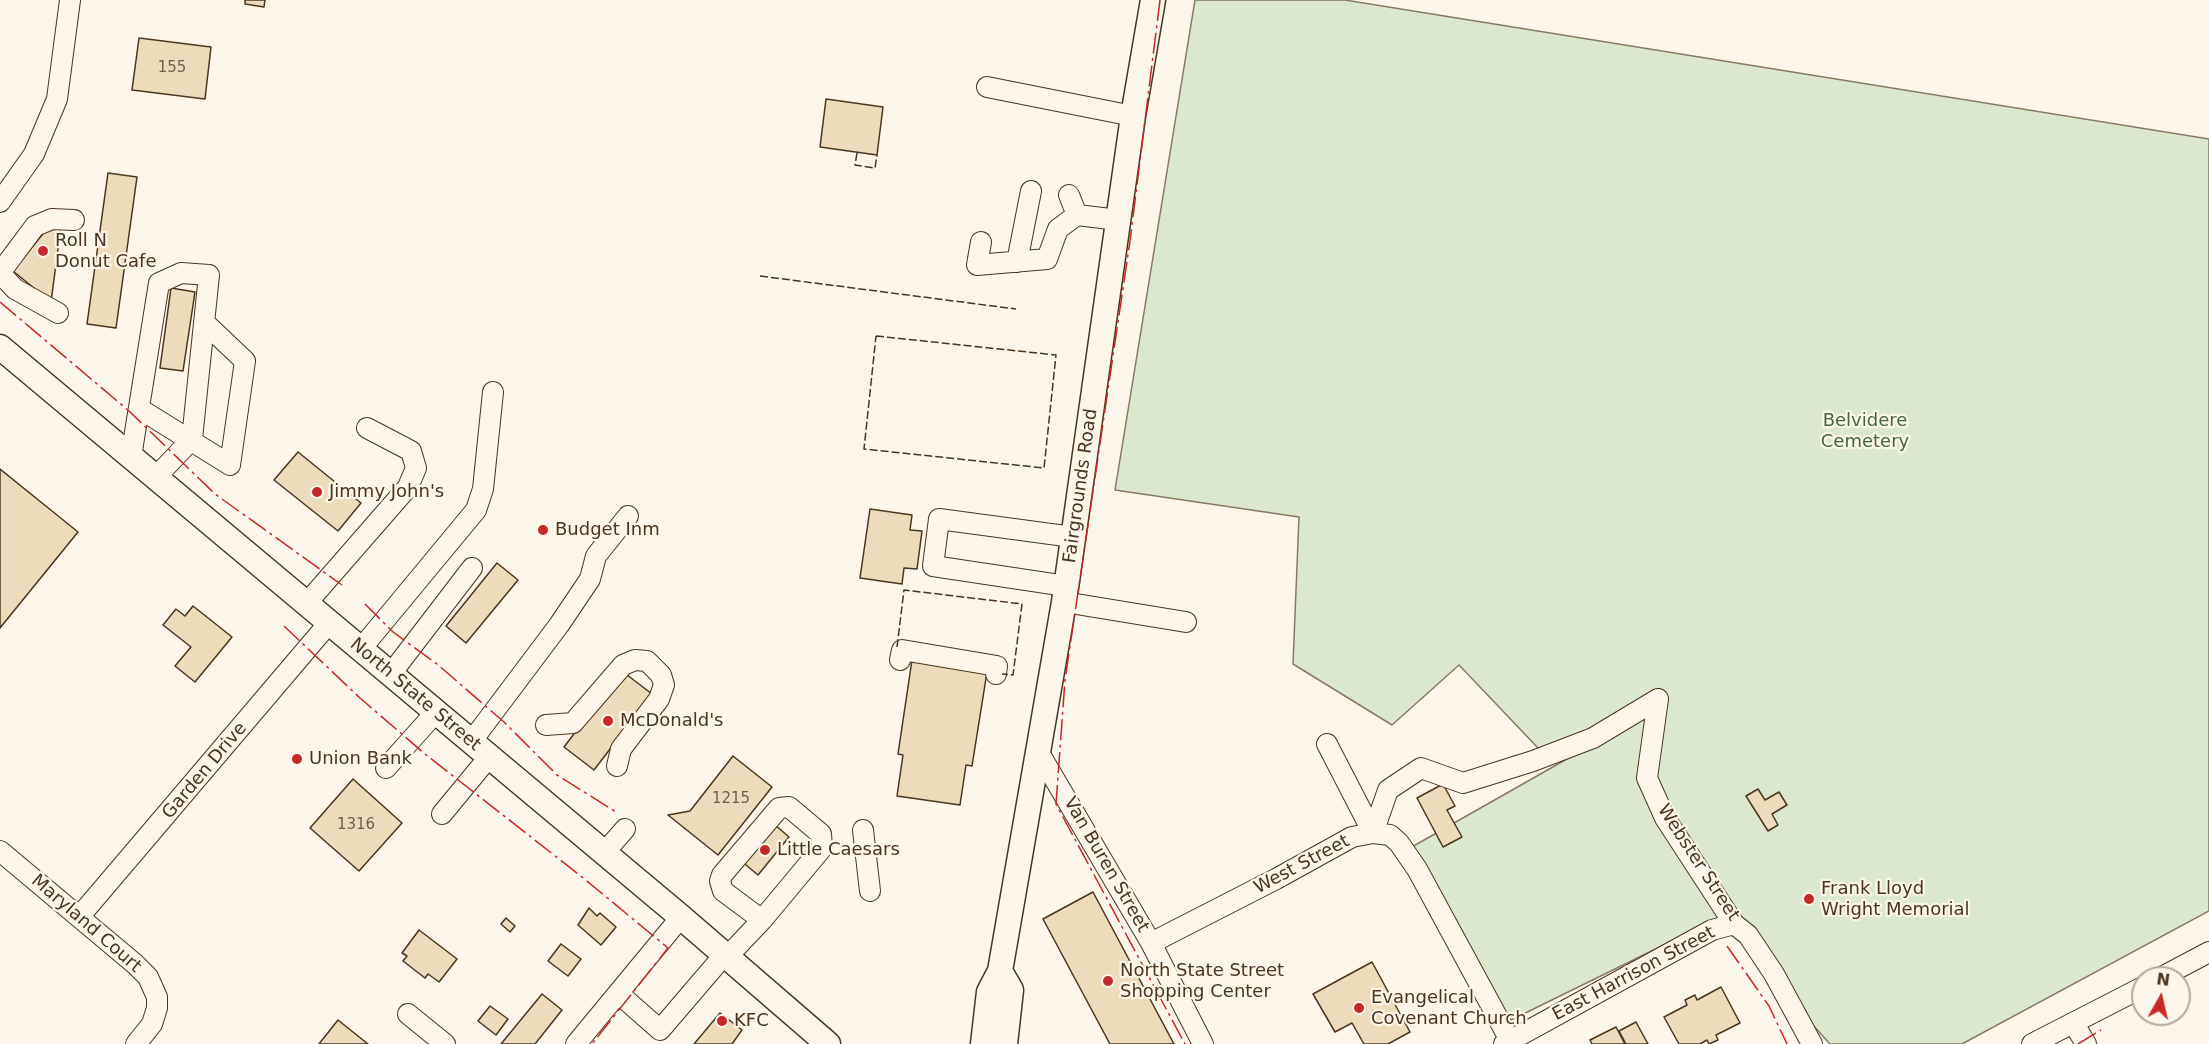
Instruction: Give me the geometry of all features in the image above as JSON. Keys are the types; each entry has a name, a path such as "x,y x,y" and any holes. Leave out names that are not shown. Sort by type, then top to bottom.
{"main road":[{"name":"Fairgrounds Road","path":"983,1044 990,992 1000,971 1065,594 1133,116 1153,0"},
{"name":"North State Street","path":"0,347 726,955 819,1041"},
{"path":"1000,971 1011,990 1005,1044"}],"street":[{"path":"0,202 34,154 57,99 70,0"},
{"path":"987,87 1133,116"},
{"path":"1017,262 1032,191"},
{"path":"1069,195 1077,215"},
{"path":"981,242 977,265 1047,260 1058,229 1077,215 1119,220"},
{"path":"58,313 15,289 0,273 35,226 52,219 74,220"},
{"path":"131,457 159,283 181,273 210,275 192,439 156,478"},
{"path":"140,408 230,465 245,361 206,324"},
{"path":"360,650 476,510 483,489 494,392"},
{"path":"306,604 408,487 416,468 411,451 367,428"},
{"path":"442,814 480,749 590,579 596,556 628,516"},
{"path":"1073,537 939,519 933,566 1186,622"},
{"path":"390,675 472,568"},
{"name":"Garden Drive","path":"79,917 329,623"},
{"path":"900,660 902,650 997,666 996,674"},
{"path":"546,725 573,723 623,665 635,660 647,661 661,675 664,685 659,699 621,749 617,766"},
{"name":"West Street","path":"1151,943 1352,837 1373,833 1388,790 1421,768 1463,783 1533,761 1593,738 1658,699"},
{"name":"Webster Street","path":"1658,699 1647,778 1665,818 1734,924 1748,935 1774,974 1812,1044"},
{"path":"386,768 436,712"},
{"path":"1327,744 1373,833 1390,835 1400,843 1509,1043"},
{"name":"Van Buren Street","path":"1038,751 1151,943 1203,1044"},
{"path":"618,993 660,1037 726,955 762,920 822,848 823,841 817,830 789,807 779,808 722,875 720,881 723,891 762,920"},
{"path":"604,853 625,829"},
{"path":"863,830 870,891"},
{"name":"Maryland Court","path":"0,851 148,977 157,997 157,1008 152,1024 138,1041"},
{"path":"576,1044 681,917"},
{"name":"East Harrison Street","path":"1509,1043 1713,930 1734,924"},
{"path":"2183,966 2209,952"},
{"path":"2032,1044 2131,993"},
{"path":"408,1014 445,1044"},
{"path":"2074,1024 2086,1044"}],"green space":[{"name":"Belvidere Cemetery","path":"1195,0 1345,0 2209,139 2209,911 1962,1044 1830,1044 1812,1024 1733,911 1505,1023 1410,848 1655,709 1539,749 1459,665 1392,725 1293,664 1299,517 1115,490"}],"building":[{"path":"245,0 265,0 264,7 245,4"},
{"path":"139,38 211,47 205,99 132,90"},
{"path":"826,99 883,107 877,155 820,147"},
{"path":"108,173 137,177 116,328 87,324"},
{"name":"Roll N Donut Cafe","path":"61,226 51,302 13,271 46,230"},
{"path":"171,288 195,292 183,371 160,368"},
{"name":"Jimmy John's","path":"298,452 361,503 338,531 274,480"},
{"path":"0,469 78,532 0,628"},
{"path":"870,509 912,515 910,530 922,531 917,569 904,568 902,584 860,578"},
{"path":"497,563 518,580 466,643 446,626"},
{"path":"193,606 232,637 195,682 175,666 191,647 163,625 176,609 185,616"},
{"path":"912,660 987,672 972,766 966,765 960,805 897,796 903,755 898,754"},
{"name":"McDonald's","path":"622,671 652,694 594,770 564,747"},
{"path":"733,756 772,787 718,855 668,815 690,811"},
{"path":"353,779 402,823 359,871 310,828"},
{"path":"1443,784 1455,806 1447,810 1462,837 1443,847 1417,798"},
{"path":"1758,789 1765,800 1779,792 1787,805 1772,814 1778,825 1768,831 1746,796"},
{"name":"Little Caesars","path":"774,824 789,837 758,875 740,860"},
{"name":"North State Street Shopping Center","path":"1093,892 1174,1044 1110,1044 1043,919"},
{"path":"589,908 597,916 600,913 616,927 601,945 578,925"},
{"path":"506,918 515,926 510,932 501,924"},
{"path":"419,930 457,959 439,982 428,974 425,978 403,961 407,956 402,953"},
{"path":"561,944 581,959 568,976 548,961"},
{"name":"Evangelical Covenant Church","path":"1372,962 1410,1032 1388,1044 1364,1044 1352,1023 1335,1032 1313,994"},
{"path":"1721,987 1740,1023 1716,1035 1718,1040 1709,1044 1707,1040 1700,1044 1679,1044 1664,1017 1687,1005 1685,1000 1695,995 1697,1000"},
{"path":"542,994 562,1010 535,1044 501,1044"},
{"path":"490,1006 508,1019 496,1035 478,1021"},
{"name":"KFC","path":"720,1013 742,1030 732,1044 694,1044"},
{"path":"338,1020 368,1044 319,1044"},
{"path":"1636,1022 1648,1044 1626,1044 1619,1031"},
{"path":"1616,1027 1625,1044 1592,1044 1590,1040"}],"fence":[{"path":"857,153 855,165 875,168 877,155"},
{"path":"760,276 1016,309"},
{"path":"876,336 1056,355 1044,468 864,449 876,336"},
{"path":"897,647 904,590 1022,604 1013,675 1002,674"}],"power":[{"path":"1160,0 1130,241 1065,680 1056,804 1185,1044"},
{"path":"0,302 129,411 215,494 342,585"},
{"path":"365,604 393,632 437,664 504,722 557,775 616,812"},
{"path":"284,626 360,698 425,754 582,877 668,948 592,1044"},
{"path":"1727,946 1769,1006 1787,1044"},
{"path":"2078,1044 2101,1030"}],"place":[{"name":"Roll N Donut Cafe","path":"43,251"},
{"name":"Jimmy John's","path":"317,492"},
{"name":"Budget Inm","path":"543,530"},
{"name":"McDonald's","path":"608,721"},
{"name":"Union Bank","path":"297,759"},
{"name":"Little Caesars","path":"765,850"},
{"name":"Frank Lloyd Wright Memorial","path":"1809,899"},
{"name":"North State Street Shopping Center","path":"1108,981"},
{"name":"Evangelical Covenant Church","path":"1359,1008"},
{"name":"KFC","path":"722,1021"}]}
